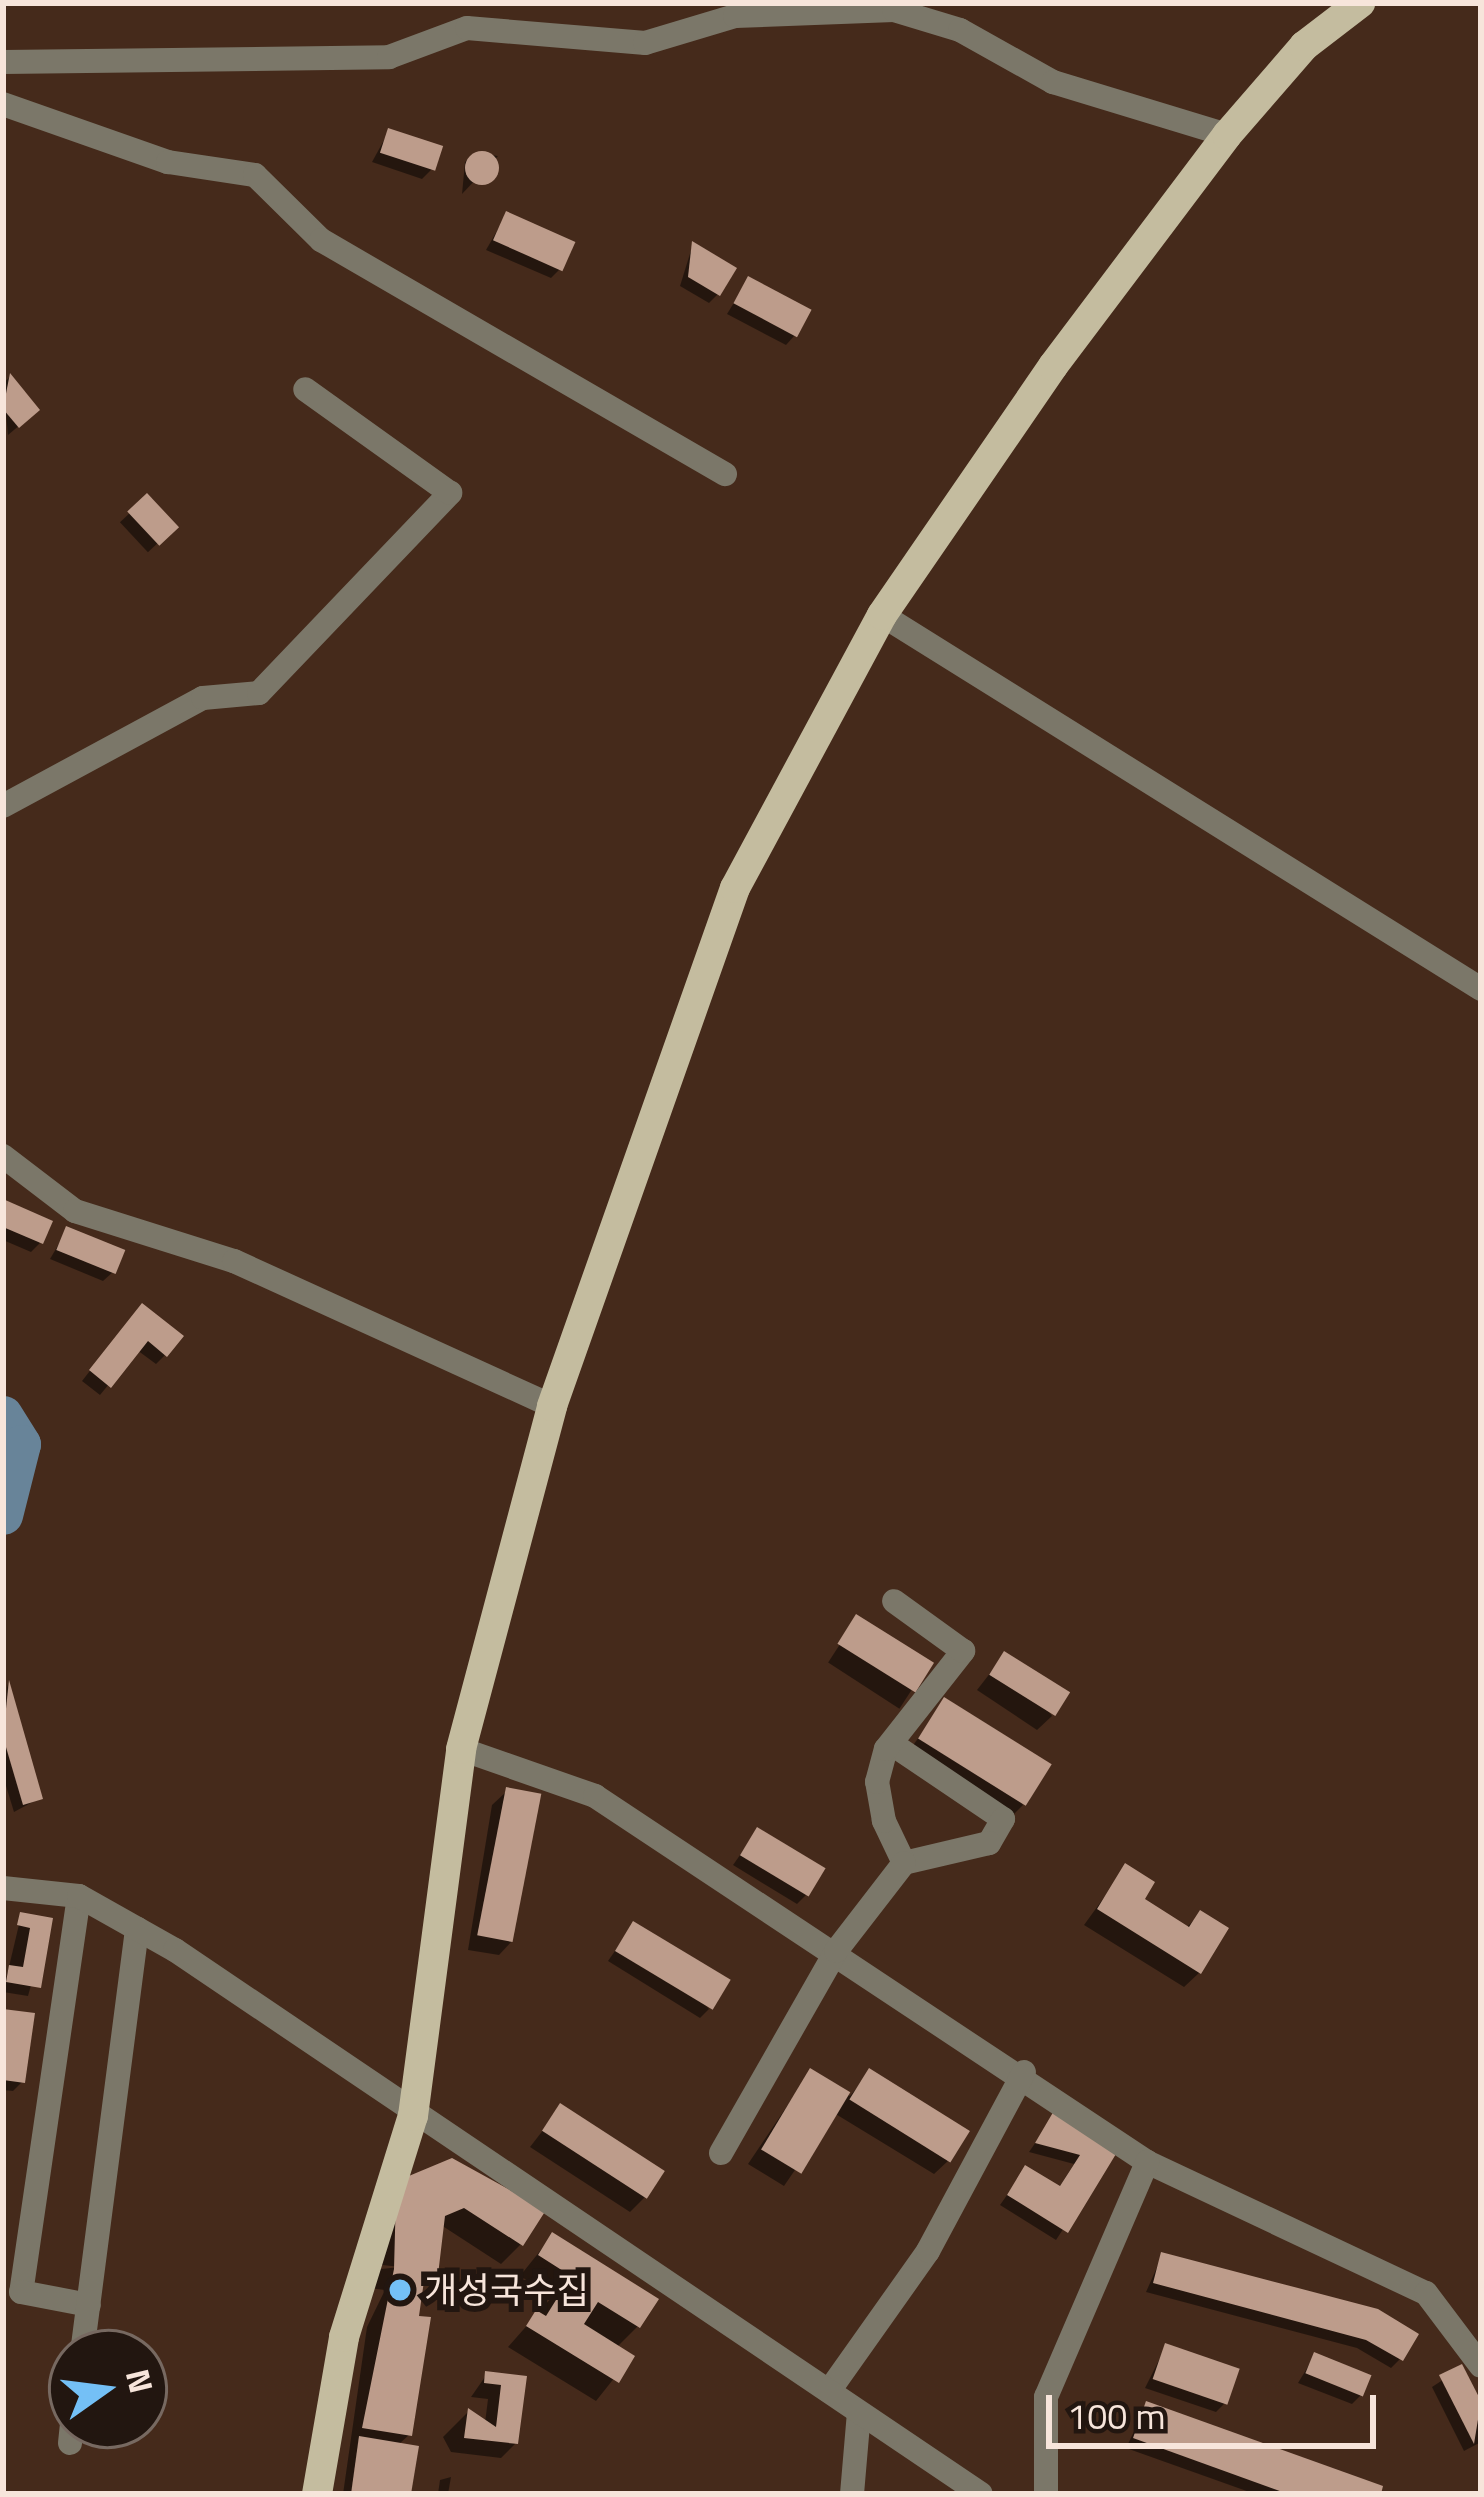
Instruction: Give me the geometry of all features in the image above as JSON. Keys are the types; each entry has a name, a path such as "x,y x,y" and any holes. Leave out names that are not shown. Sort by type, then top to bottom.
{"main road":[{"path":"317,2494 344,2337 413,2116 460,1749 552,1406 735,888 883,615 1227,135 1304,46 1360,3"}],"street":[{"path":"3,62 388,57 466,28 646,43 735,16 894,10 960,30 1053,82 1227,135"},
{"path":"3,104 168,162 255,176 321,240 725,474"},
{"path":"3,806 202,698 259,693 450,493 305,389"},
{"path":"883,615 1481,989"},
{"path":"3,1156 75,1211 234,1261 552,1406"},
{"path":"894,1601 963,1651 892,1744 877,1782 904,1863"},
{"path":"721,2153 836,1952 904,1863 982,1848 1003,1819 892,1744"},
{"path":"460,1749 596,1796 1024,2072 1147,2162 1426,2293 1481,2366"},
{"path":"3,1888 79,1896 136,1929 981,2494"},
{"path":"79,1896 13,2285 89,2306"},
{"path":"86,2329 136,1929"},
{"path":"829,2390 928,2251 1024,2072"},
{"path":"1046,2494 1046,2397 1147,2162"},
{"path":"852,2494 859,2413"}],"building":[{"path":"388,128 443,146 435,171 380,153"},
{"path":"482,151 494,156 499,168 494,180 482,185 470,180 465,168 470,156"},
{"path":"506,211 575,242 562,271 493,240"},
{"path":"692,241 737,268 720,296 688,277"},
{"path":"748,276 812,310 797,337 733,303"},
{"path":"10,373 40,410 19,428 3,409"},
{"path":"147,493 179,527 159,546 127,511"},
{"path":"3,1199 53,1221 43,1244 3,1227"},
{"path":"66,1226 125,1250 116,1274 56,1250"},
{"path":"142,1303 184,1336 167,1357 148,1341 111,1388 89,1370"},
{"path":"856,1614 934,1663 915,1692 837,1644"},
{"path":"1004,1651 1070,1692 1055,1716 989,1675"},
{"path":"9,1680 43,1799 23,1805 3,1737"},
{"path":"944,1697 1052,1764 1026,1806 918,1739"},
{"path":"506,1787 541,1794 513,1942 477,1935"},
{"path":"757,1827 826,1868 809,1896 740,1855"},
{"path":"1125,1863 1155,1882 1145,1899 1189,1927 1200,1910 1229,1928 1201,1974 1097,1909"},
{"path":"20,1912 53,1918 41,1988 6,1982 9,1965 23,1967 30,1928 17,1925"},
{"path":"633,1921 731,1980 713,2010 615,1951"},
{"path":"3,2009 35,2013 25,2083 3,2080"},
{"path":"810,2068 850,2092 801,2174 761,2149"},
{"path":"869,2068 970,2131 950,2162 849,2099"},
{"path":"560,2103 665,2171 647,2199 542,2131"},
{"path":"1055,2109 1119,2149 1068,2233 1007,2195 1025,2165 1060,2186 1080,2155 1035,2143"},
{"path":"452,2158 546,2210 523,2246 464,2208 445,2216 438,2275 425,2274 419,2316 431,2317 412,2436 362,2428 394,2269 396,2194 404,2178"},
{"path":"552,2232 659,2299 640,2328 598,2302 584,2324 635,2356 619,2383 526,2326 536,2310 546,2316 571,2276 538,2255"},
{"path":"1161,2252 1378,2309 1419,2334 1403,2361 1366,2340 1153,2283"},
{"path":"1165,2343 1240,2369 1227,2405 1153,2379"},
{"path":"1314,2352 1371,2375 1363,2397 1305,2373"},
{"path":"1462,2364 1481,2401 1474,2444 1439,2375"},
{"path":"485,2371 527,2376 518,2444 464,2438 468,2408 496,2427 501,2385 484,2383"},
{"path":"1146,2401 1383,2486 1381,2494 1288,2494 1133,2438"},
{"path":"359,2436 419,2446 411,2494 351,2494"}],"waterway":[{"path":"3,1415 21,1444 3,1515"}],"place":[{"name":"개성국수집","path":"400,2290"}]}
